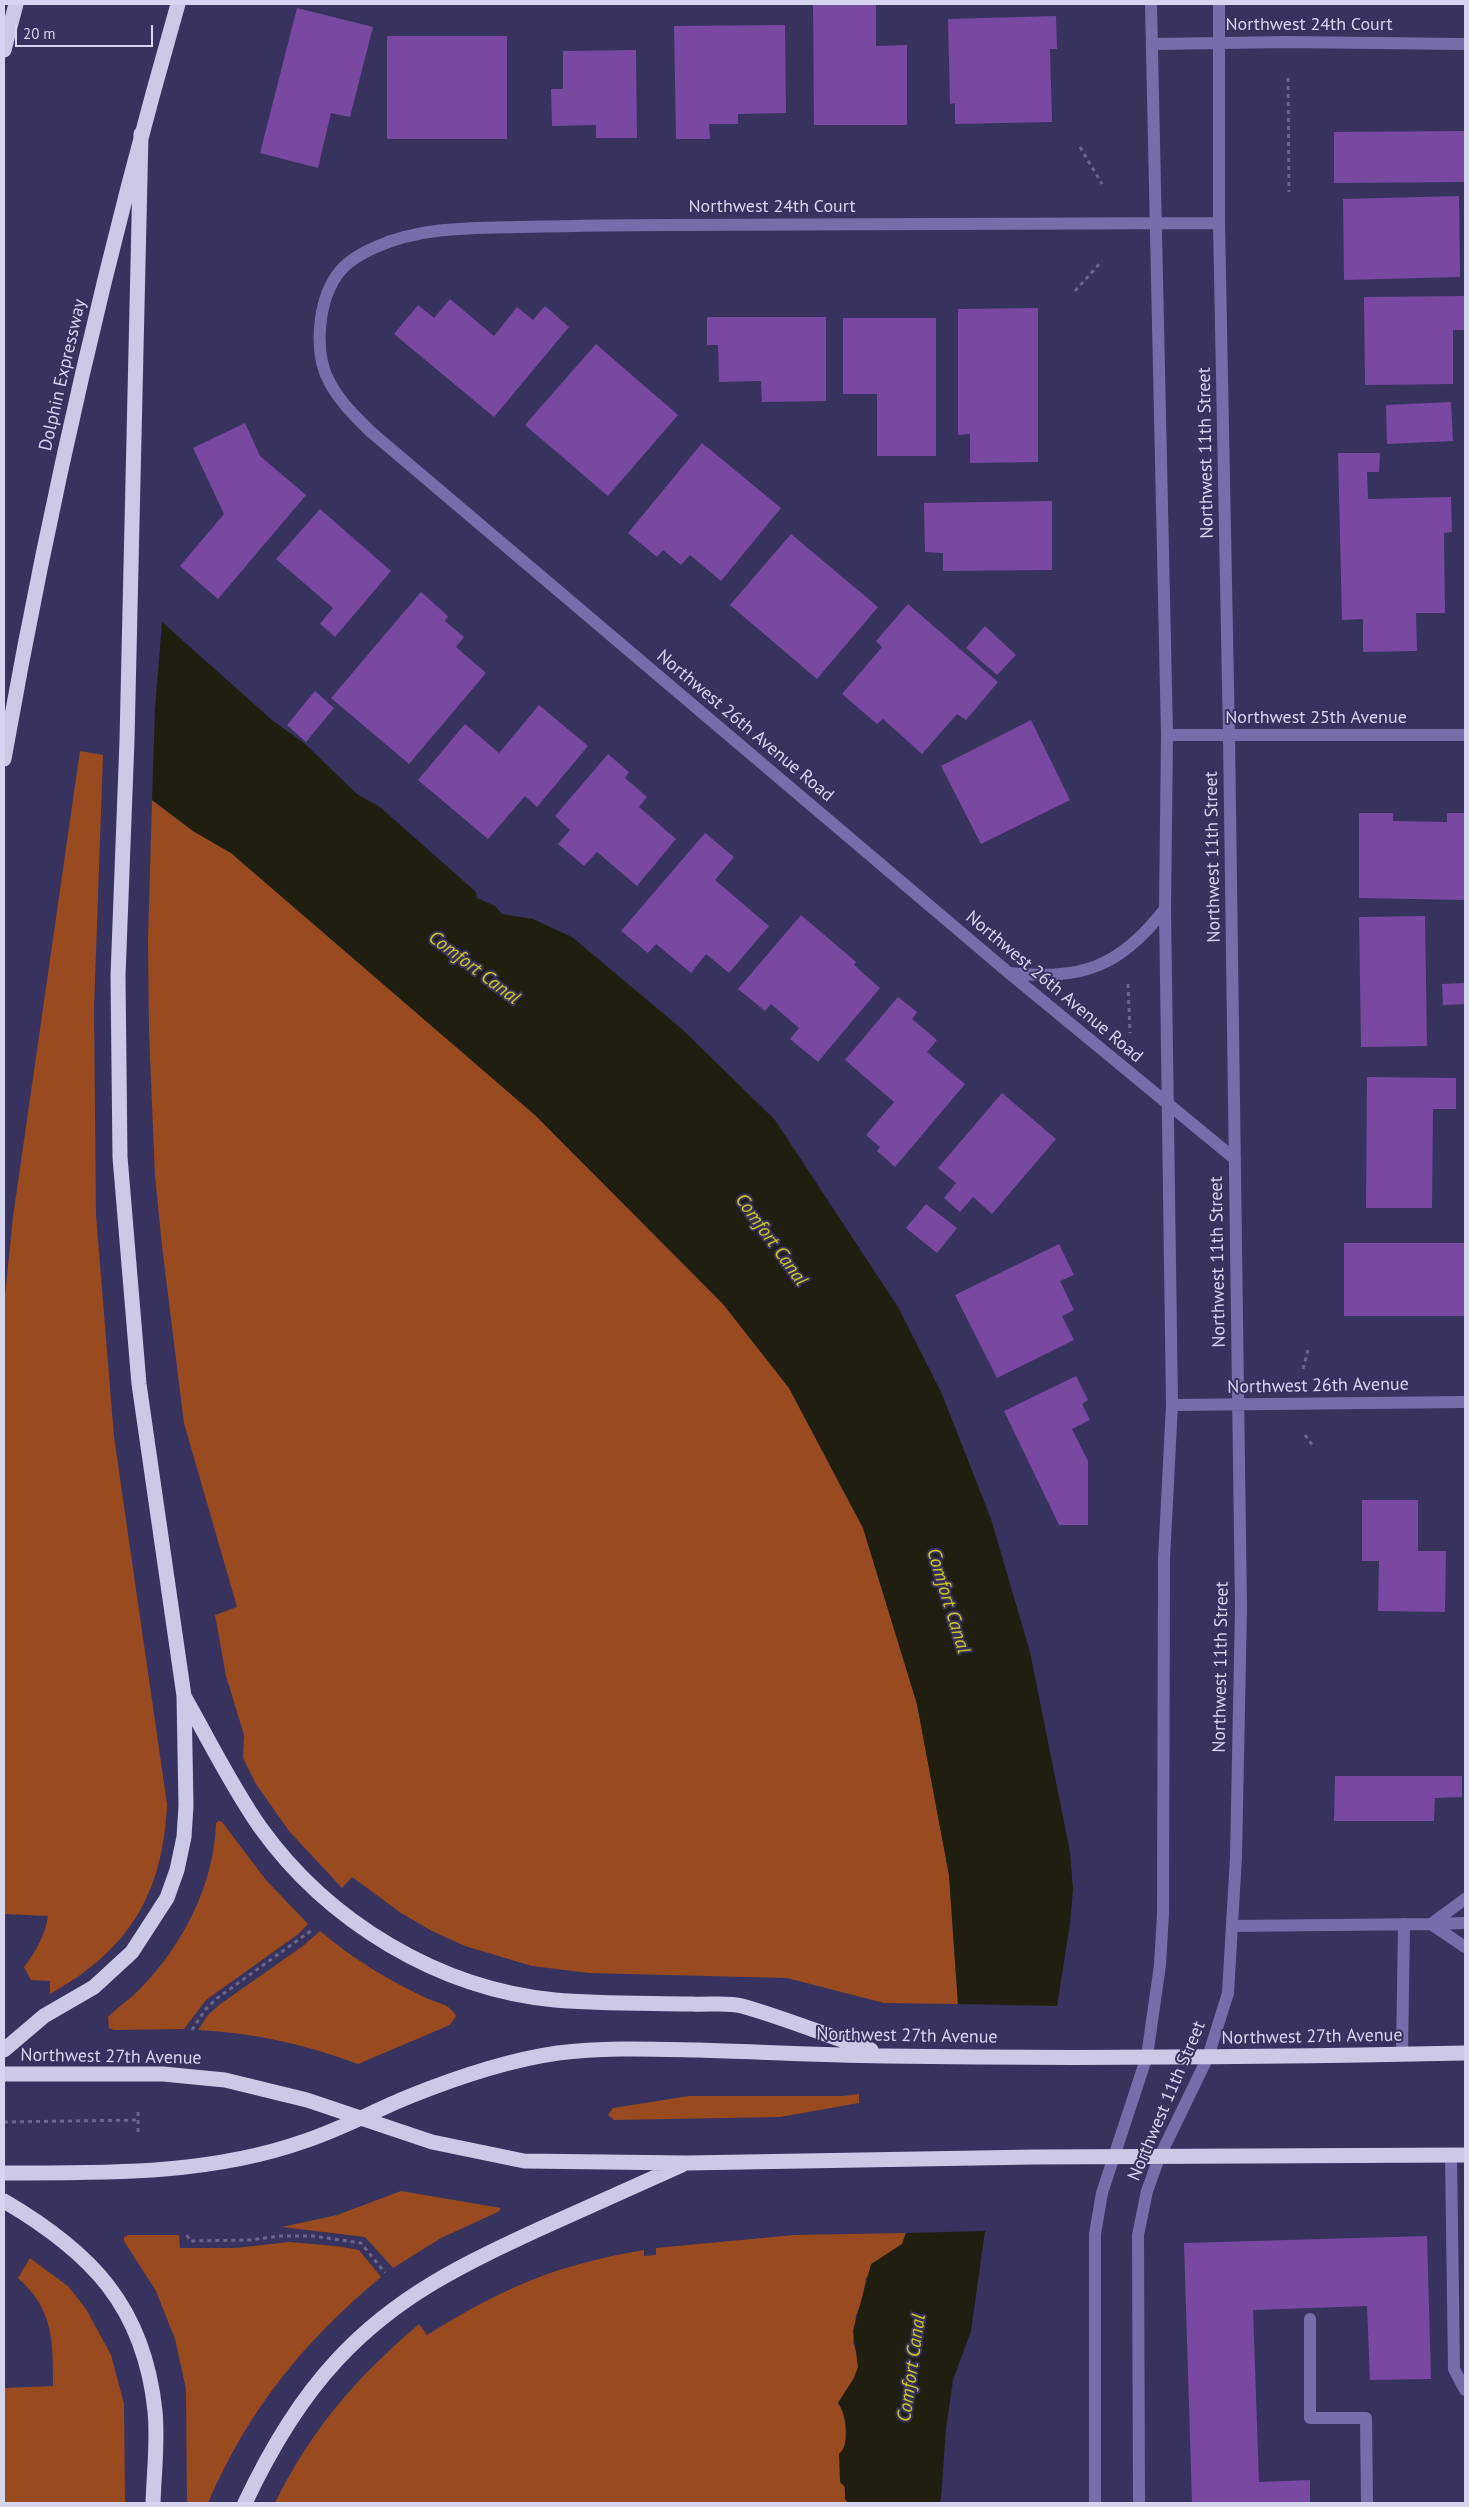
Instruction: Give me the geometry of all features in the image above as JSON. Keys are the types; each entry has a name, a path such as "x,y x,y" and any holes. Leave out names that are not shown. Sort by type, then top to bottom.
{"highway":[{"path":"4,50 16,4"},
{"name":"Dolphin Expressway","path":"4,759 38,575 100,296 141,134 178,4"},
{"path":"4,2050 44,2016 71,2002 112,1973 132,1952 167,1898 177,1870 184,1837 186,1806 184,1696 139,1384 120,1157 118,976 121,847 127,740 141,134"},
{"path":"184,1696 241,1798 261,1828 284,1856 334,1908 408,1955 465,1980 492,1989 555,2000 740,2006 887,2056"},
{"name":"Northwest 27th Avenue","path":"4,2173 157,2171 209,2165 302,2142 452,2081 508,2064 557,2054 642,2049 887,2056 1208,2057 1465,2053"},
{"name":"Northwest 27th Avenue","path":"4,2074 163,2074 225,2080 307,2100 360,2120 432,2142 524,2160 687,2163 1113,2156 1159,2158 1458,2155"},
{"path":"245,2503 268,2454 305,2398 336,2360 385,2316 442,2276 482,2255 687,2163"},
{"path":"4,2201 71,2245 96,2269 128,2316 150,2376 155,2413 153,2503"}],"street":[{"name":"Northwest 11th Street","path":"1095,2503 1095,2234 1102,2193 1147,2056 1160,1965 1163,1914 1164,1559 1172,1405 1165,909 1167,734 1151,4"},
{"name":"Northwest 11th Street","path":"1139,2503 1138,2235 1147,2191 1159,2158 1208,2057 1228,1994 1236,1857 1240,1608 1229,736 1219,223 1218,4"},
{"name":"Northwest 24th Court","path":"1153,44 1465,44"},
{"name":"Northwest 24th Court","path":"337,274 356,257 377,246 409,235 455,229 602,226 1219,223"},
{"name":"Northwest 26th Avenue Road","path":"337,274 324,309 319,346 321,362 328,381 345,406 371,432 1009,973 1235,1159"},
{"name":"Northwest 25th Avenue","path":"1167,734 1229,736 1465,735"},
{"path":"1009,973 1058,976 1097,966 1150,929 1165,909"},
{"name":"Northwest 26th Avenue","path":"1172,1405 1465,1402"},
{"path":"1431,1924 1465,1899"},
{"path":"1232,1926 1465,1923"},
{"path":"1402,2054 1404,1924"},
{"path":"1431,1924 1465,1947"},
{"path":"1458,2155 1454,2369 1465,2390"},
{"path":"1310,2318 1310,2418 1366,2418 1367,2503"}],"path":[{"path":"1288,78 1289,192"},
{"path":"1080,147 1102,184"},
{"path":"1075,291 1102,261"},
{"path":"1128,976 1130,1038"},
{"path":"1303,1369 1308,1350"},
{"path":"1302,1431 1314,1446"},
{"path":"192,2030 205,2010 216,1999 298,1942 314,1928"},
{"path":"138,2111 138,2132"},
{"path":"4,2122 138,2120"},
{"path":"187,2235 190,2241 314,2236 361,2243 385,2273"}],"shaded area":[{"path":"80,751 103,755 94,1009 96,1215 114,1437 167,1804 164,1836 158,1865 149,1892 137,1916 121,1938 101,1958 78,1977 50,1994 50,1981 31,1980 24,1967 39,1943 45,1930 48,1916 4,1914 4,1305 13,1217"},
{"path":"152,800 193,831 231,853 535,1115 723,1304 789,1388 863,1528 917,1704 949,1875 958,2004 884,2003 787,1978 589,1973 532,1966 465,1946 432,1931 401,1913 352,1877 342,1888 289,1831 256,1784 243,1758 244,1735 226,1676 215,1615 237,1607 184,1423 162,1246 155,1176 149,1032 148,940"},
{"path":"222,1822 266,1880 308,1924 297,1935 206,2000 184,2029 114,2030 109,2028 108,2017 136,1993 156,1972 170,1953 193,1913 209,1869 216,1823"},
{"path":"320,1931 344,1950 383,1975 428,1999 450,2008 456,2016 450,2025 358,2064 299,2045 239,2034 198,2030 208,2015 219,2005 303,1946"},
{"path":"859,2094 859,2103 780,2117 614,2120 608,2115 613,2108 689,2096 843,2096"},
{"path":"401,2191 501,2208 498,2212 441,2238 393,2268 365,2237 282,2227 337,2215"},
{"path":"906,2233 902,2244 866,2278 862,2302 856,2315 853,2343 858,2355 858,2367 854,2378 838,2403 843,2413 845,2424 844,2478 848,2503 275,2503 304,2451 337,2406 375,2364 419,2324 427,2335 480,2304 531,2280 583,2263 644,2250 644,2256 656,2255 656,2248 794,2235"},
{"path":"129,2235 179,2235 180,2248 235,2248 289,2242 336,2246 359,2250 381,2277 327,2327 280,2380 241,2438 208,2503 187,2503 186,2389 175,2339 156,2291 124,2241 124,2237"},
{"path":"30,2258 69,2287 86,2309 111,2355 124,2404 125,2503 4,2503 4,2388 53,2386 53,2355 45,2314 30,2290 18,2278"}],"water":[{"name":"Comfort Canal","path":"162,622 272,720 304,743 357,794 380,807 476,892 477,898 495,906 502,914 533,919 572,937 683,1030 775,1120 898,1307 942,1394 991,1519 1030,1652 1070,1852 1073,1889 1070,1924 1057,2006 958,2004 949,1875 917,1704 863,1528 789,1388 723,1304 535,1115 231,853 193,831 152,800 155,709"},
{"name":"Comfort Canal","path":"985,2231 971,2331 953,2380 946,2429 941,2499 939,2503 848,2503 845,2499 845,2487 840,2482 839,2454 845,2443 846,2429 844,2414 838,2403 854,2378 858,2367 853,2331 871,2264 902,2244 906,2233"}],"building":[{"path":"813,4 876,4 876,46 907,45 907,125 814,125"},
{"path":"297,8 373,27 350,117 331,113 318,168 260,153"},
{"path":"1056,16 1057,49 1050,49 1052,122 955,124 955,103 950,104 948,19"},
{"path":"785,25 786,113 738,114 738,124 709,124 710,139 676,139 674,26"},
{"path":"387,36 507,36 507,139 387,139"},
{"path":"636,50 637,138 596,138 596,125 552,126 551,89 563,89 563,51"},
{"path":"1465,131 1465,182 1334,183 1334,132"},
{"path":"1459,196 1460,277 1344,280 1343,199"},
{"path":"1465,296 1465,330 1453,330 1453,384 1365,385 1364,297"},
{"path":"450,299 494,336 517,307 533,320 545,306 569,327 494,417 394,334 418,305 434,318"},
{"path":"1038,308 1038,462 970,463 970,434 958,435 958,309"},
{"path":"707,317 826,317 826,401 762,402 761,381 719,382 718,345 707,345"},
{"path":"843,318 936,318 936,456 877,456 877,394 843,394"},
{"path":"596,344 678,415 608,496 525,425"},
{"path":"1451,402 1453,441 1387,444 1386,405"},
{"path":"245,423 260,456 306,495 218,599 180,566 224,514 193,448"},
{"path":"702,443 781,508 721,581 690,555 681,565 663,550 657,557 628,533"},
{"path":"1338,453 1380,453 1379,472 1367,472 1368,499 1451,497 1452,532 1444,533 1445,613 1416,613 1417,651 1363,652 1363,619 1342,620"},
{"path":"1052,501 1052,570 943,571 943,553 925,552 924,503"},
{"path":"320,509 391,571 335,637 320,624 333,608 276,559"},
{"path":"791,534 878,607 817,679 730,605"},
{"path":"421,592 448,616 445,621 464,637 456,647 486,673 409,764 331,698"},
{"path":"908,604 998,682 966,720 957,714 922,754 883,719 877,724 842,694 882,647 876,641"},
{"path":"985,626 1016,655 997,675 966,648"},
{"path":"315,691 334,708 306,742 287,725"},
{"path":"539,705 588,746 537,807 525,796 488,839 418,780 465,724 499,753"},
{"path":"1031,720 1070,800 981,844 941,766"},
{"path":"608,754 629,772 625,778 647,797 639,807 676,839 637,886 597,852 584,866 558,844 570,830 555,816"},
{"path":"1359,813 1393,813 1393,821 1447,822 1447,813 1465,813 1465,900 1359,898"},
{"path":"705,833 734,857 715,880 769,926 729,973 706,954 691,973 656,944 648,953 621,931"},
{"path":"801,915 856,962 854,965 880,988 818,1062 790,1039 799,1028 771,1004 765,1011 738,989"},
{"path":"1425,916 1427,1046 1361,1047 1359,917"},
{"path":"1465,983 1465,1004 1443,1005 1442,984"},
{"path":"898,997 917,1012 912,1019 937,1040 927,1052 965,1084 895,1167 877,1151 880,1147 866,1135 894,1102 845,1060"},
{"path":"1367,1077 1456,1078 1456,1109 1433,1109 1432,1208 1366,1208"},
{"path":"1002,1093 1056,1139 992,1214 973,1197 960,1212 944,1198 956,1183 938,1168"},
{"path":"926,1204 957,1228 937,1253 906,1228"},
{"path":"1344,1243 1465,1243 1465,1316 1344,1316"},
{"path":"1059,1244 1074,1275 1060,1281 1074,1310 1062,1316 1074,1340 997,1378 955,1295"},
{"path":"1076,1376 1088,1400 1082,1404 1090,1420 1072,1429 1088,1461 1088,1525 1059,1525 1004,1411"},
{"path":"1362,1500 1418,1500 1418,1551 1446,1551 1445,1612 1378,1611 1379,1561 1362,1561"},
{"path":"1335,1776 1462,1776 1462,1797 1435,1798 1434,1821 1334,1821"},
{"path":"1427,2236 1431,2379 1370,2380 1367,2306 1253,2310 1259,2482 1310,2480 1310,2503 1192,2503 1184,2243"}]}
